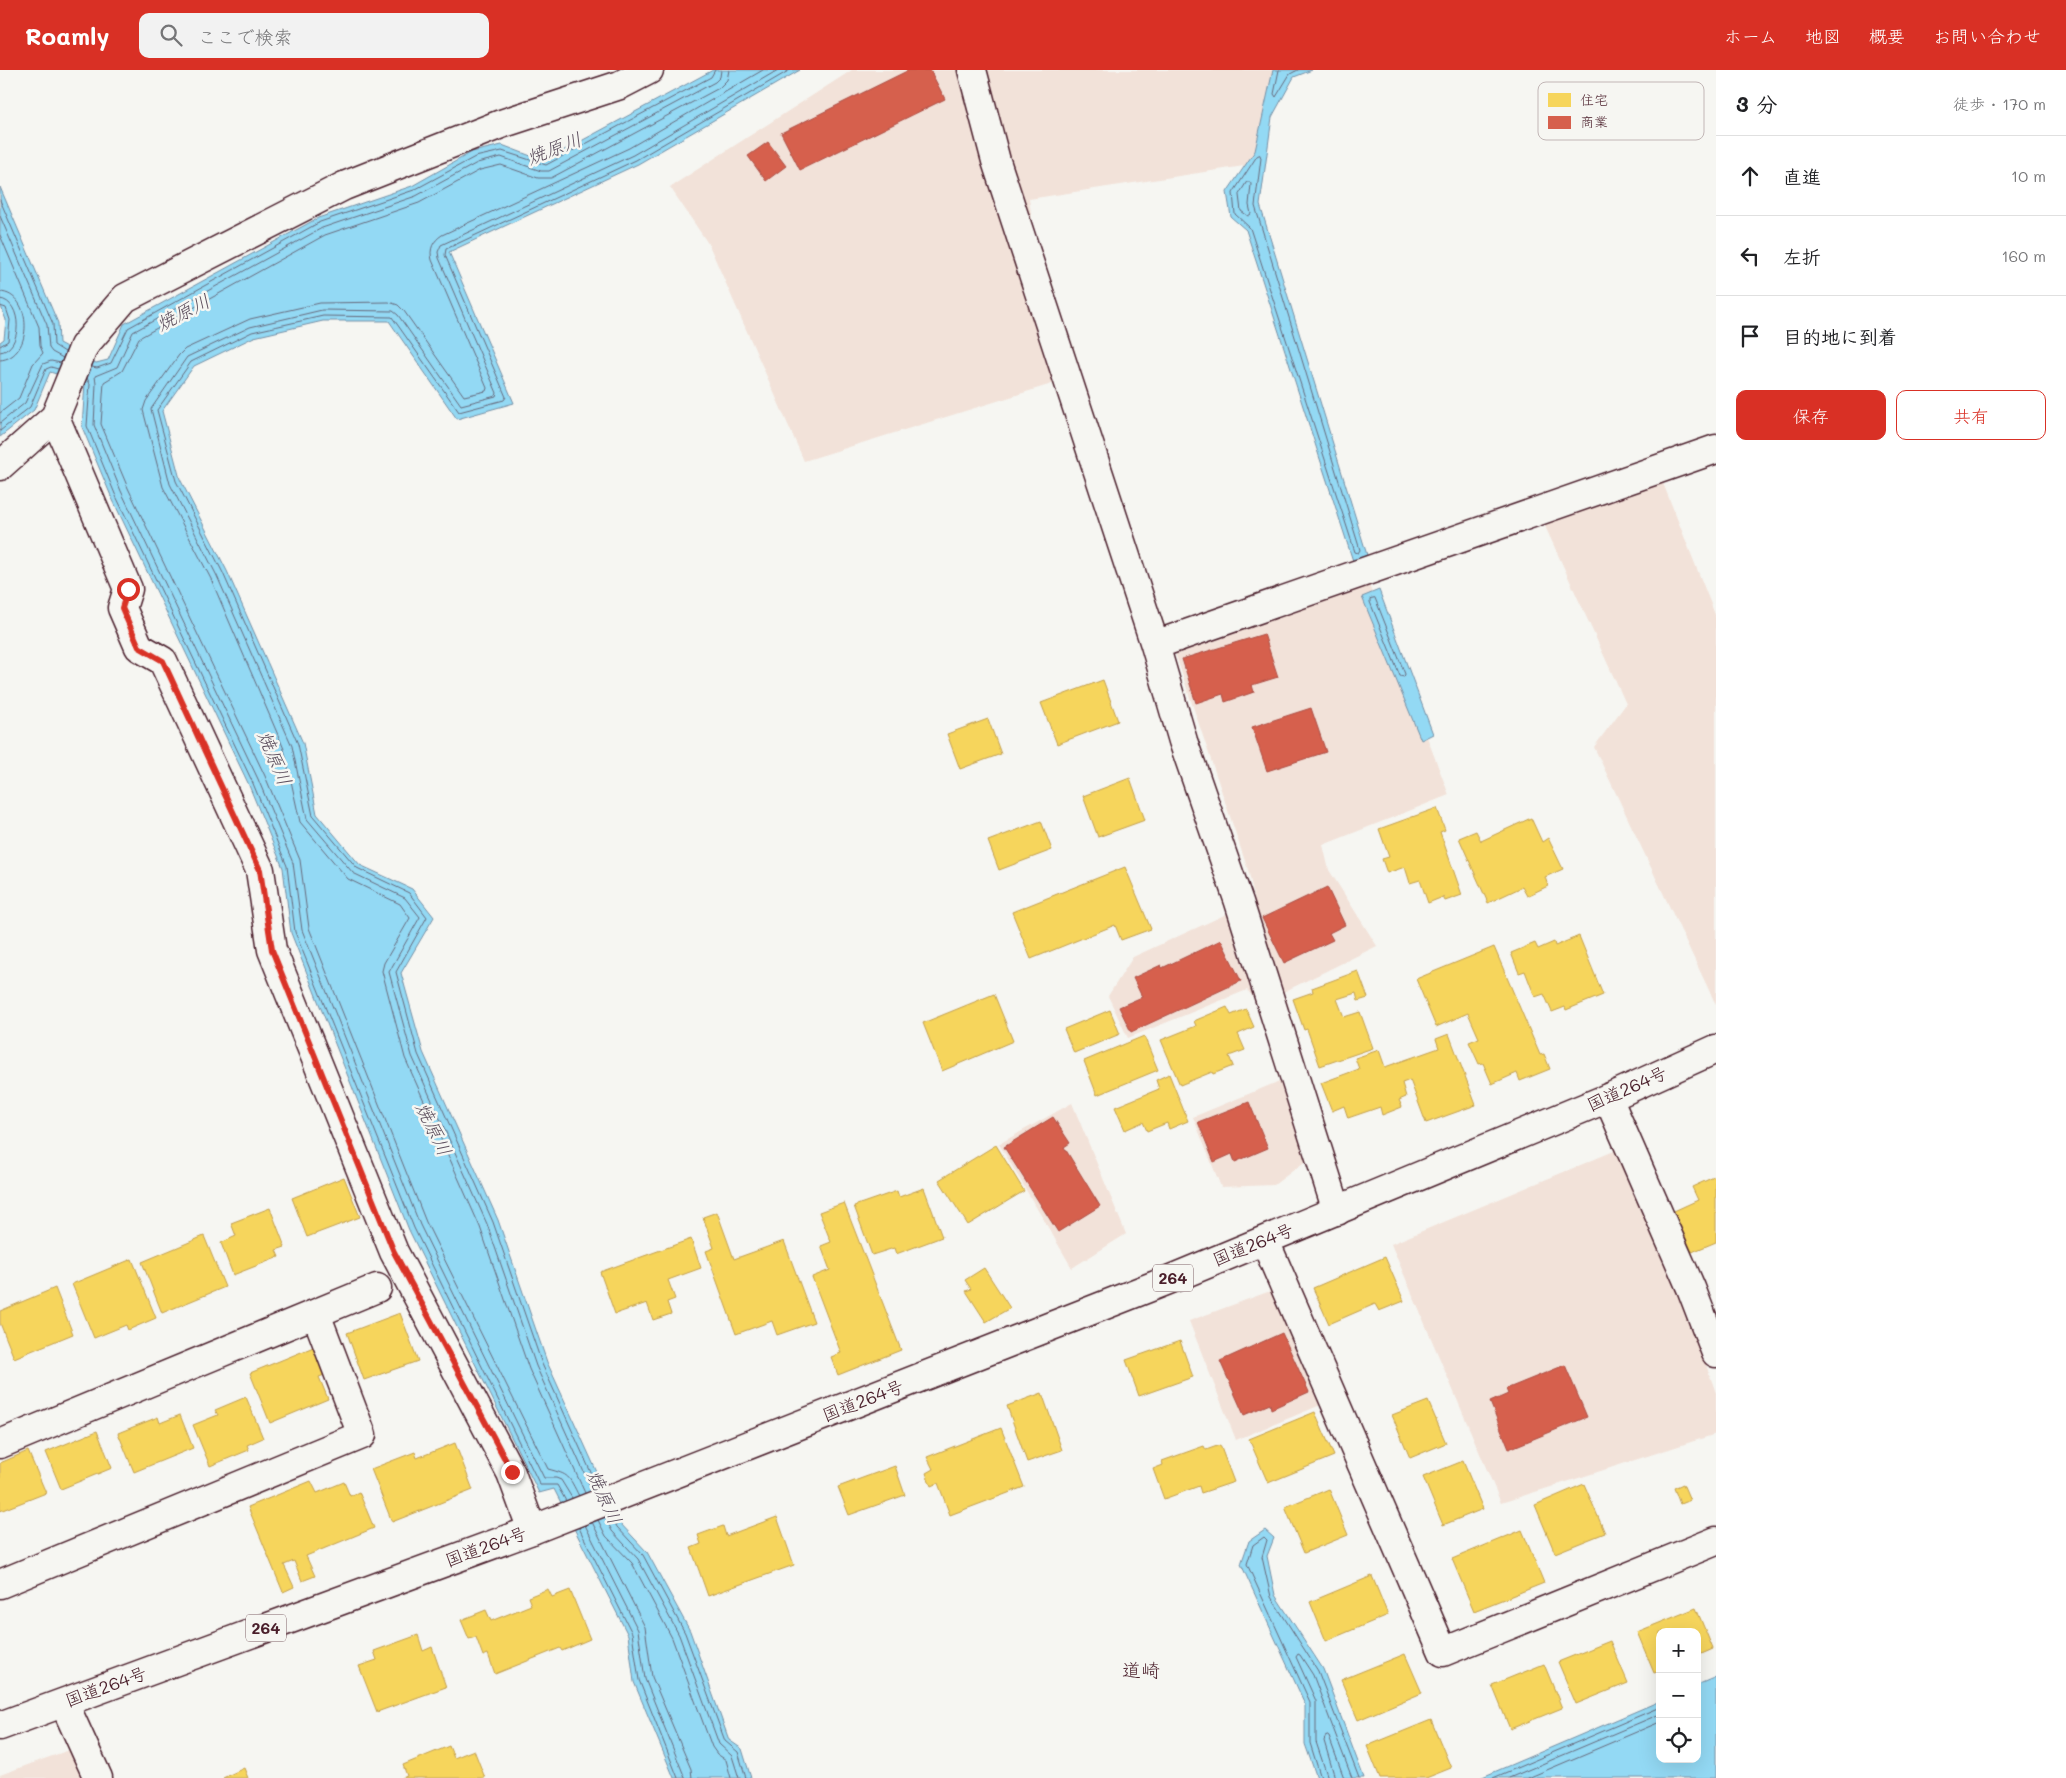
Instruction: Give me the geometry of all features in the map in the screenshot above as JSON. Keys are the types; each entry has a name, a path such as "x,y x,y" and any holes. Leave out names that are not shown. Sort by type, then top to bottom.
{"main road":[{"path":"0,466 55,417 84,346 125,298 344,186 501,124 620,85 649,70"},
{"path":"972,70 996,161 1155,644 1183,741 1239,902 1337,1211"},
{"path":"55,417 128,589 122,608 139,647 163,661 260,870 272,950 394,1252 512,1472 532,1530"},
{"path":"1155,644 1716,449"},
{"name":"国道264号","path":"0,1726 532,1530 1158,1285 1608,1098 1716,1049"},
{"path":"1608,1098 1691,1288 1716,1353"},
{"path":"1265,1240 1443,1652 1716,1541"},
{"path":"0,1444 376,1288"},
{"path":"0,1584 362,1435 316,1314"},
{"path":"64,1703 98,1778"}],"shaded area":[{"path":"852,70 1278,70 1257,164 1029,199 1055,383 804,461 709,245 670,187"},
{"path":"1663,483 1716,617 1716,1005 1594,747 1626,704 1544,524"},
{"path":"1369,585 1449,795 1323,845 1329,870 1377,946 1259,1004 1247,990 1128,1038 1108,996 1133,957 1255,901 1249,873 1175,653"},
{"path":"1282,1080 1311,1157 1274,1185 1221,1187 1193,1117"},
{"path":"1072,1103 1126,1234 1072,1268 999,1144"},
{"path":"1619,1149 1683,1299 1716,1393 1716,1434 1501,1503 1391,1244"},
{"path":"1273,1290 1323,1404 1236,1440 1189,1321"},
{"path":"69,1750 81,1778 0,1778 0,1775"}],"water":[{"name":"焼原川","path":"713,70 800,70 638,164 449,252 514,403 457,419 389,321 323,321 254,337 194,366 162,411 180,479 227,571 303,743 317,814 360,865 412,889 434,917 401,973 423,1052 498,1220 547,1362 620,1523 647,1552 690,1631 729,1740 742,1749 751,1778 674,1778 634,1682 628,1635 554,1489 539,1493 409,1230 291,933 283,868 248,783 111,496 82,427 85,383 50,372 34,410 0,437 0,342 4,339 6,320 0,304 0,187 58,323 59,343 96,363 108,360 124,324 318,218 412,186 472,152 502,145 544,161"},
{"path":"1273,70 1312,70 1294,77 1272,117 1260,205 1367,555 1353,561 1246,230 1231,217 1227,192 1255,151"},
{"path":"1379,590 1433,734 1421,740 1362,597"},
{"path":"1265,1530 1274,1538 1267,1556 1275,1595 1323,1669 1364,1778 1317,1778 1305,1744 1305,1704 1241,1564 1249,1541"},
{"path":"1716,1677 1716,1778 1480,1778 1656,1703 1656,1763 1701,1763 1701,1683"}],"building: 住宅":[{"path":"1103,680 1118,721 1057,744 1041,703"},
{"path":"988,719 1001,754 960,769 947,734"},
{"path":"1130,778 1145,820 1098,837 1083,796"},
{"path":"1437,808 1445,830 1440,832 1462,895 1445,901 1443,897 1428,903 1420,880 1410,883 1405,867 1387,873 1382,859 1389,857 1379,829"},
{"path":"1531,818 1542,842 1548,838 1563,869 1545,877 1548,886 1527,896 1522,887 1488,903 1459,838 1476,831 1481,841"},
{"path":"1041,821 1052,850 999,870 988,841"},
{"path":"1125,867 1151,929 1121,940 1115,925 1031,959 1012,912"},
{"path":"1579,936 1603,995 1566,1010 1565,1007 1552,1012 1544,994 1535,997 1525,971 1519,973 1511,953 1535,943 1538,949 1554,942 1555,946"},
{"path":"1494,947 1540,1055 1544,1054 1550,1069 1520,1081 1517,1073 1492,1084 1483,1063 1479,1064 1469,1042 1479,1038 1468,1013 1436,1027 1416,979"},
{"path":"1358,971 1368,998 1358,1001 1356,993 1337,999 1344,1017 1360,1012 1373,1048 1320,1066 1307,1029 1304,1030 1293,999 1313,992 1312,988"},
{"path":"994,994 1013,1041 942,1071 923,1023"},
{"path":"1227,1007 1231,1015 1246,1009 1254,1027 1238,1034 1245,1050 1229,1056 1233,1066 1180,1085 1161,1040 1196,1026 1194,1021"},
{"path":"1110,1010 1120,1034 1074,1053 1064,1029"},
{"path":"1449,1034 1476,1105 1426,1123 1410,1080 1402,1083 1406,1097 1399,1100 1402,1107 1382,1115 1380,1107 1348,1118 1344,1106 1332,1111 1321,1083 1359,1069 1355,1058 1379,1050 1385,1067 1439,1048 1436,1039"},
{"path":"1144,1036 1158,1070 1097,1095 1084,1061"},
{"path":"1169,1074 1188,1121 1169,1129 1167,1123 1147,1131 1143,1122 1125,1130 1115,1107 1159,1089 1156,1080"},
{"path":"996,1145 1024,1191 968,1225 939,1180"},
{"path":"1716,1176 1716,1242 1692,1252 1674,1211 1698,1200 1692,1187"},
{"path":"344,1177 360,1217 307,1237 292,1198"},
{"path":"924,1188 942,1237 896,1254 894,1248 872,1255 854,1206 897,1191 899,1197"},
{"path":"844,1203 901,1350 838,1375 831,1357 841,1353 812,1277 830,1270 821,1246 831,1242 819,1212"},
{"path":"270,1208 285,1247 276,1250 279,1257 233,1275 221,1243 236,1236 231,1223"},
{"path":"717,1212 734,1259 784,1241 814,1322 777,1335 772,1321 736,1334 706,1251 714,1248 703,1217"},
{"path":"204,1236 225,1287 162,1313 142,1262"},
{"path":"691,1239 701,1268 668,1280 675,1299 667,1302 671,1314 653,1320 647,1303 615,1314 600,1272"},
{"path":"1385,1257 1404,1301 1379,1311 1375,1304 1329,1324 1313,1288"},
{"path":"132,1259 156,1318 128,1330 126,1325 94,1338 72,1284"},
{"path":"984,1268 1010,1308 986,1322 966,1291 971,1289 965,1280"},
{"path":"55,1288 73,1334 14,1358 0,1323 0,1311"},
{"path":"400,1313 418,1361 364,1380 347,1333"},
{"path":"1180,1341 1193,1377 1139,1396 1126,1360"},
{"path":"316,1346 327,1374 319,1377 328,1399 270,1423 250,1373"},
{"path":"1042,1393 1062,1450 1027,1462 1007,1406"},
{"path":"246,1397 263,1438 247,1445 249,1450 210,1466 193,1425 218,1415 215,1410"},
{"path":"1428,1401 1446,1443 1410,1458 1392,1415"},
{"path":"1315,1412 1334,1456 1268,1483 1249,1439"},
{"path":"180,1415 193,1448 134,1472 118,1433 158,1417 160,1423"},
{"path":"1001,1428 1024,1487 950,1515 938,1483 931,1486 926,1473 933,1469 927,1457"},
{"path":"97,1431 112,1468 61,1489 46,1452"},
{"path":"455,1443 473,1490 392,1522 371,1469 415,1452 417,1458"},
{"path":"1220,1445 1234,1482 1201,1493 1199,1486 1164,1499 1153,1469 1163,1465 1162,1461 1204,1446 1206,1450"},
{"path":"28,1451 46,1493 0,1511 0,1463"},
{"path":"1463,1461 1483,1509 1443,1525 1423,1477"},
{"path":"895,1466 905,1495 849,1515 838,1487"},
{"path":"311,1481 317,1493 344,1482 350,1496 359,1492 374,1528 306,1556 315,1576 302,1581 294,1561 284,1565 294,1587 283,1592 248,1507"},
{"path":"1584,1484 1605,1533 1555,1553 1535,1505"},
{"path":"1683,1484 1690,1500 1680,1504 1674,1488"},
{"path":"1329,1489 1348,1535 1304,1553 1285,1507"},
{"path":"777,1517 794,1565 708,1596 691,1548 701,1544 698,1535 723,1526 726,1536"},
{"path":"1522,1530 1544,1583 1474,1611 1452,1559"},
{"path":"1372,1576 1388,1615 1326,1641 1310,1602"},
{"path":"548,1589 552,1597 570,1590 590,1639 562,1651 560,1648 495,1674 488,1654 483,1656 476,1637 469,1639 461,1620 486,1610 491,1621 531,1605 528,1597"},
{"path":"1696,1608 1713,1649 1701,1654 1701,1628 1656,1628 1656,1672 1654,1673 1637,1632"},
{"path":"418,1635 423,1651 432,1647 446,1687 377,1712 359,1666 377,1660 374,1651"},
{"path":"1610,1641 1628,1683 1576,1704 1558,1662"},
{"path":"1405,1654 1422,1693 1358,1720 1341,1680"},
{"path":"1544,1664 1562,1708 1510,1729 1492,1685"},
{"path":"1431,1720 1451,1768 1426,1778 1380,1778 1367,1746"},
{"path":"449,1746 454,1758 474,1750 485,1778 402,1778 407,1776 403,1765"},
{"path":"244,1768 248,1778 223,1778"}],"building: 商業":[{"path":"909,70 930,70 945,99 800,170 781,133"},
{"path":"768,142 786,166 766,181 748,156"},
{"path":"1264,634 1278,677 1252,685 1254,692 1225,702 1223,694 1196,703 1182,659"},
{"path":"1311,708 1326,752 1267,771 1252,727"},
{"path":"1327,887 1345,925 1329,933 1333,940 1284,963 1262,918"},
{"path":"1221,940 1241,981 1131,1032 1119,1007 1142,997 1133,978 1161,965 1162,968"},
{"path":"1249,1102 1268,1148 1235,1162 1232,1154 1214,1162 1198,1122"},
{"path":"1053,1117 1070,1143 1064,1147 1100,1206 1058,1232 1004,1147"},
{"path":"1282,1333 1309,1392 1271,1409 1270,1404 1244,1415 1220,1361"},
{"path":"1565,1365 1587,1417 1509,1449 1490,1402 1508,1394 1506,1389"}],"district":[{"name":"道崎","path":"1141,1670"}],"route":[{"path":"128,589 122,608 139,647 163,661 260,870 272,950 394,1252 512,1472"}]}
